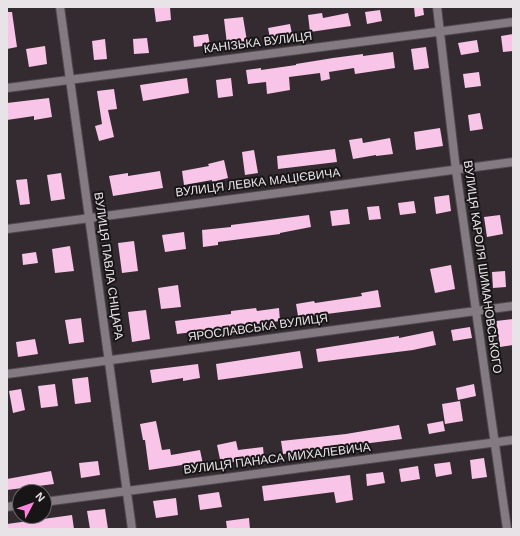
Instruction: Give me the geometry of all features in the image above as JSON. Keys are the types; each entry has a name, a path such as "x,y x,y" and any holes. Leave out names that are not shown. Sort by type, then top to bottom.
{"street":[{"name":"ВУЛИЦЯ ПАВЛА СНІЦАРА","path":"60,7 132,529"},
{"name":"ВУЛИЦЯ КАРОЛЯ ШИМАНОВСЬКОГО","path":"437,7 456,170 496,442 507,529"},
{"name":"КАНІЗЬКА ВУЛИЦЯ","path":"7,88 513,22"},
{"name":"ВУЛИЦЯ ЛЕВКА МАЦІЄВИЧА","path":"7,229 513,162"},
{"name":"ЯРОСЛАВСЬКА ВУЛИЦЯ","path":"7,374 513,306"},
{"name":"ВУЛИЦЯ ПАНАСА МИХАЛЕВИЧА","path":"52,501 513,440"}],"building":[{"path":"154,7 170,7 171,20 156,22"},
{"path":"414,7 423,7 424,15 415,17"},
{"path":"380,10 382,21 367,24 365,12"},
{"path":"7,12 12,12 17,47 7,49"},
{"path":"322,13 323,18 348,13 351,26 310,32 308,15"},
{"path":"243,17 247,41 227,44 224,19"},
{"path":"290,24 292,34 270,38 268,28"},
{"path":"208,34 210,45 194,47 193,36"},
{"path":"513,34 513,51 503,52 501,36"},
{"path":"147,38 149,53 134,54 133,39"},
{"path":"105,39 107,59 94,60 92,41"},
{"path":"477,40 479,52 461,55 458,43"},
{"path":"45,46 47,64 29,67 26,49"},
{"path":"426,47 429,68 414,70 411,49"},
{"path":"393,52 395,68 355,74 354,68 329,72 330,79 321,81 320,73 289,77 290,90 267,94 266,82 248,84 246,70 261,68 261,70 333,58"},
{"path":"479,72 481,86 465,88 463,74"},
{"path":"187,78 189,93 143,101 140,85"},
{"path":"231,78 233,96 218,98 216,80"},
{"path":"114,89 117,109 108,110 114,137 99,141 95,126 102,124 97,91"},
{"path":"49,98 52,117 34,120 34,116 7,120 7,103"},
{"path":"480,113 483,129 470,131 468,115"},
{"path":"440,128 443,146 416,150 414,132"},
{"path":"362,138 363,143 390,138 393,154 353,159 349,140"},
{"path":"335,149 337,162 278,169 277,156"},
{"path":"254,150 258,173 245,175 242,152"},
{"path":"224,160 228,178 212,182 212,180 184,185 182,171 209,166 208,164"},
{"path":"160,171 163,188 113,196 109,176 128,173 128,176"},
{"path":"61,173 65,199 51,201 47,175"},
{"path":"27,179 30,204 20,205 16,180"},
{"path":"449,195 451,211 436,214 434,197"},
{"path":"414,201 416,213 400,215 398,203"},
{"path":"379,206 381,219 369,220 367,207"},
{"path":"348,209 350,224 332,226 330,211"},
{"path":"309,215 311,227 280,234 218,242 218,245 203,247 202,230"},
{"path":"500,215 503,234 487,237 484,217"},
{"path":"184,232 186,249 165,252 162,235"},
{"path":"134,241 138,271 122,273 118,243"},
{"path":"70,246 74,271 55,273 52,249"},
{"path":"36,252 38,263 23,265 22,254"},
{"path":"451,265 455,289 435,293 430,269"},
{"path":"505,271 506,287 493,288 492,272"},
{"path":"178,285 181,307 161,309 158,288"},
{"path":"378,290 381,307 311,316 298,316 296,304 314,301 315,303 362,296 361,293"},
{"path":"256,308 257,311 279,308 280,321 177,334 175,321 231,314 231,311"},
{"path":"146,310 150,339 132,342 128,312"},
{"path":"81,318 84,342 69,344 65,320"},
{"path":"513,319 513,345 500,347 496,321"},
{"path":"470,327 472,338 453,341 451,330"},
{"path":"433,331 436,345 413,350 318,362 316,349 399,336 399,338"},
{"path":"35,339 38,354 18,357 16,342"},
{"path":"300,351 303,368 218,380 216,364"},
{"path":"198,364 200,378 183,381 183,378 152,383 150,370"},
{"path":"88,377 91,402 75,404 72,379"},
{"path":"55,384 58,406 41,408 38,386"},
{"path":"474,384 476,396 458,400 456,388"},
{"path":"21,389 25,410 13,413 9,391"},
{"path":"460,401 463,421 445,424 442,404"},
{"path":"156,421 162,450 170,449 171,455 200,450 203,464 182,468 182,465 149,470 145,440 143,440 140,424"},
{"path":"443,421 445,431 429,434 427,424"},
{"path":"399,425 402,439 283,454 281,441 346,434"},
{"path":"236,441 238,450 263,447 264,457 221,464 217,445"},
{"path":"484,458 487,477 472,479 470,460"},
{"path":"98,461 100,475 81,478 79,463"},
{"path":"450,462 452,474 436,477 434,464"},
{"path":"418,466 420,479 401,482 399,469"},
{"path":"51,471 54,484 12,484 12,489 7,490 7,479"},
{"path":"383,472 385,483 367,486 366,474"},
{"path":"350,475 353,500 336,503 334,492 264,501 262,486"},
{"path":"219,492 222,507 200,510 198,495"},
{"path":"176,498 178,515 156,518 153,501"},
{"path":"105,509 108,529 90,529 87,511"},
{"path":"72,515 74,529 7,529 7,524 12,523 52,524 52,518"},
{"path":"249,518 250,529 227,529 226,521"}]}
